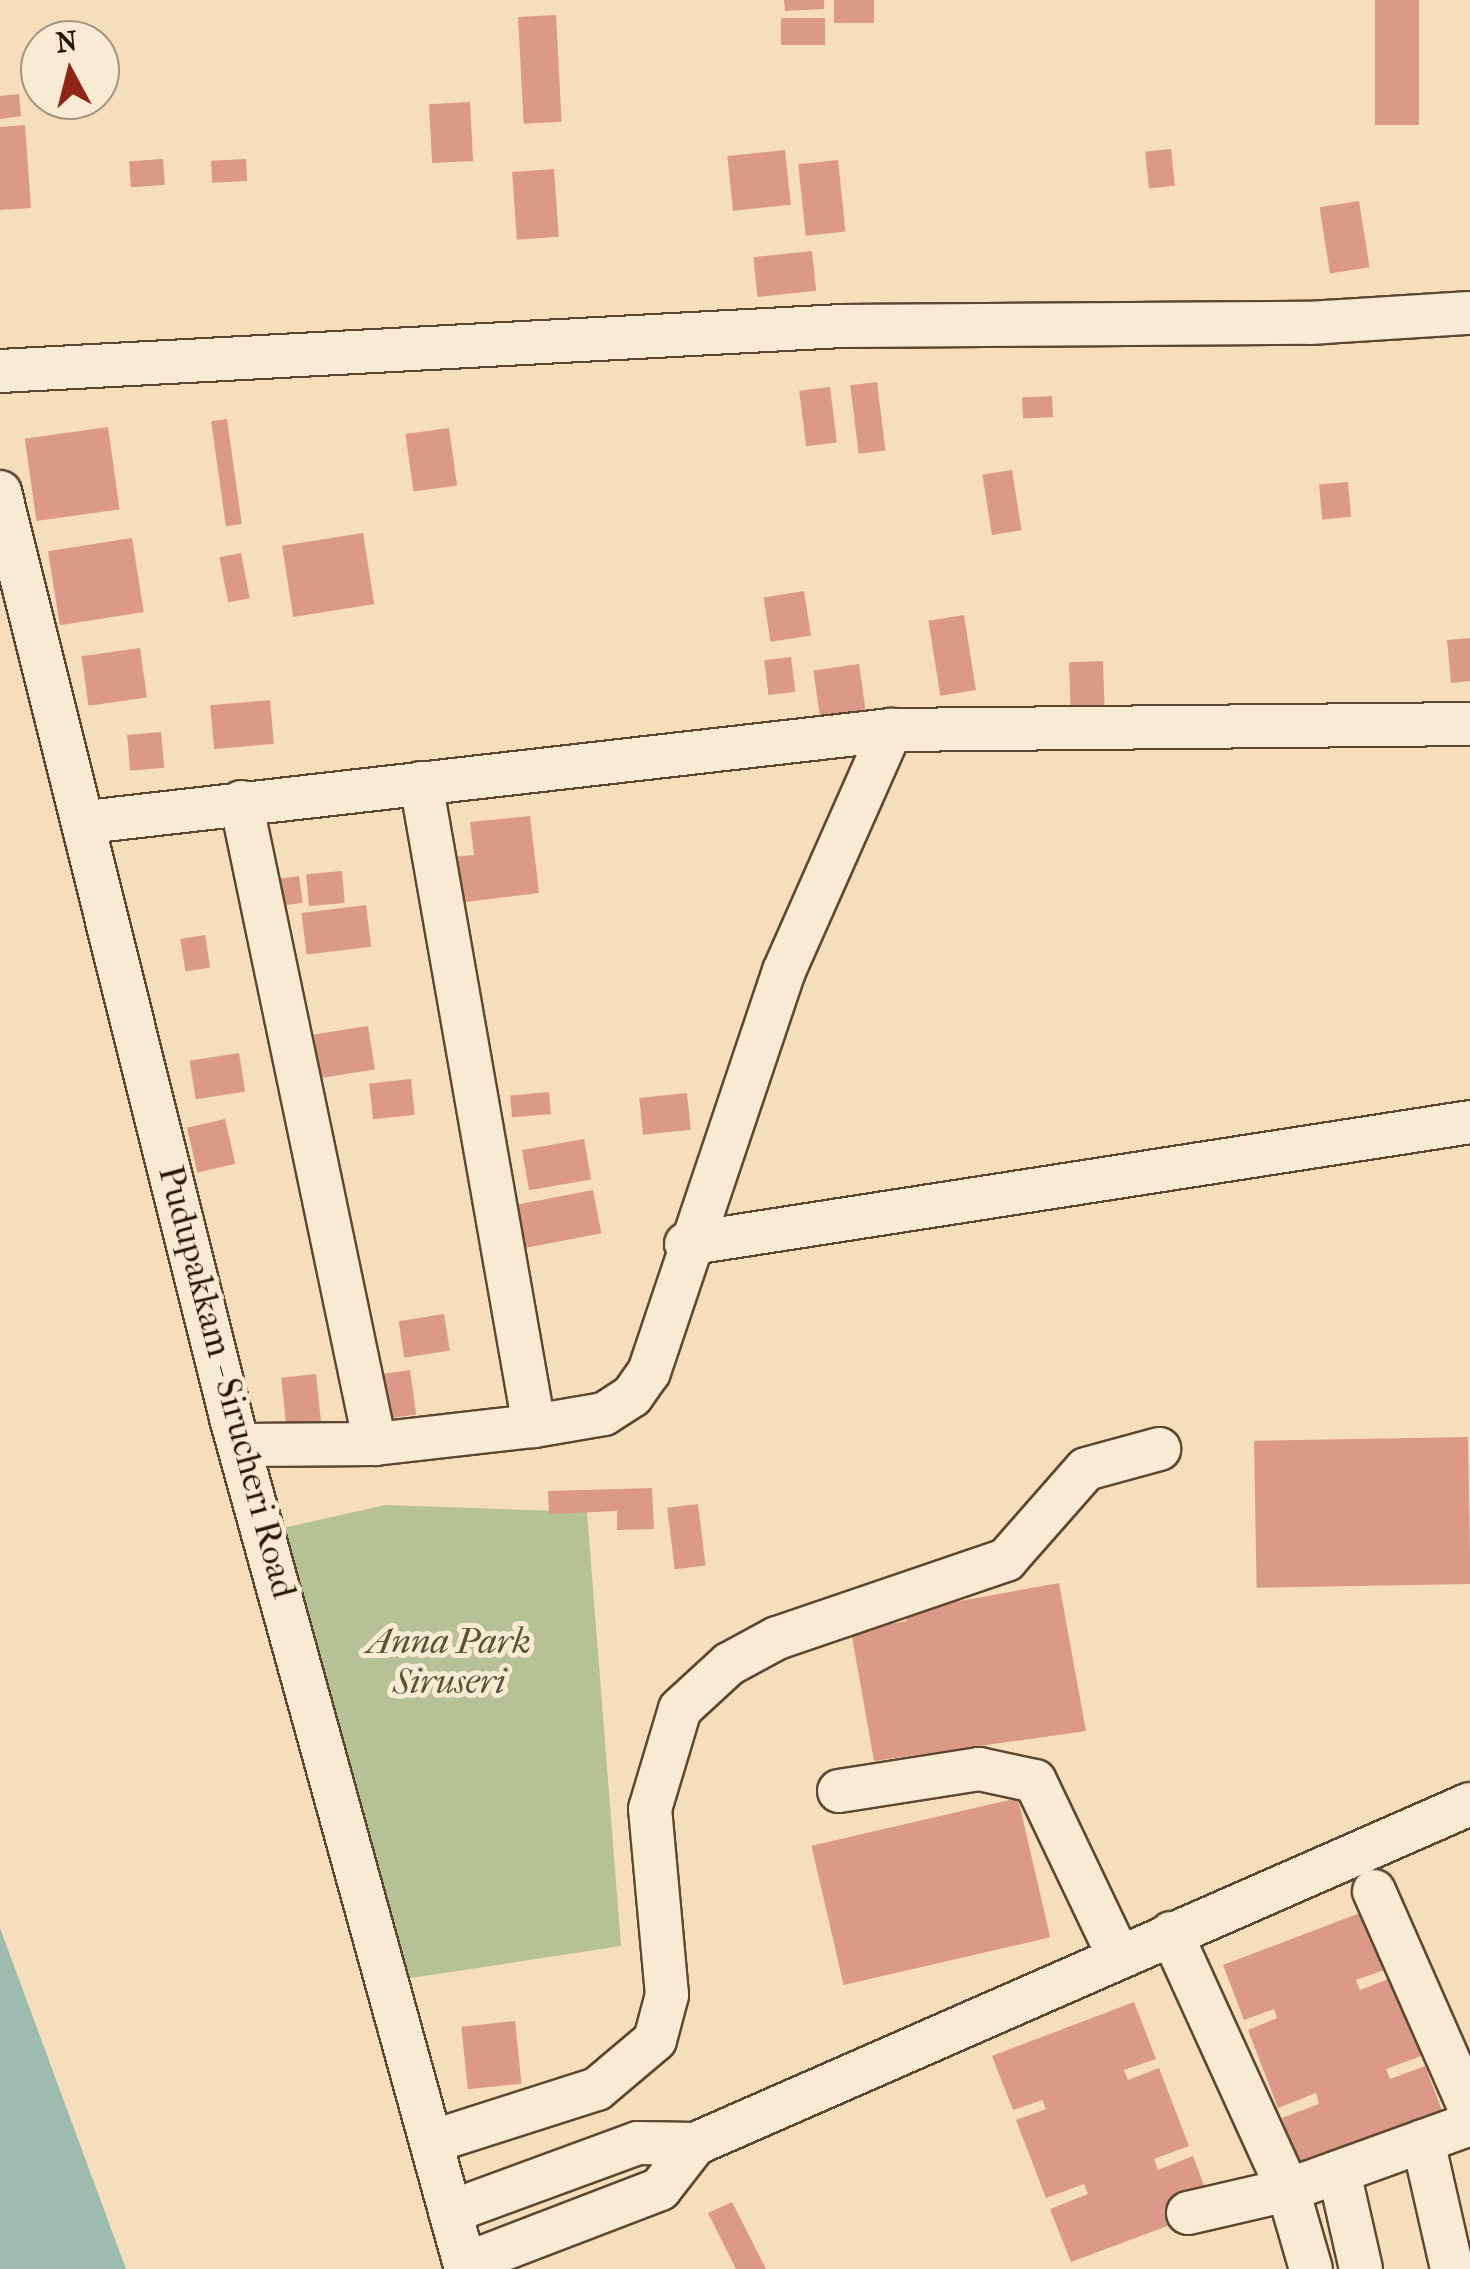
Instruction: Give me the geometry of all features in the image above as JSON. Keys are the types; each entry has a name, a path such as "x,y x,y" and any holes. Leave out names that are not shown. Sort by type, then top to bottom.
{"street":[{"path":"0,371 841,326 1470,313"},
{"name":"Pudupakkam - Sirucheri Road","path":"0,492 87,822 241,1445 466,2266"},
{"path":"87,822 891,730 1470,724"},
{"path":"241,1445 374,1444 534,1426 604,1414 632,1396 649,1372 686,1244 784,971 891,730"},
{"path":"421,783 534,1426"},
{"path":"241,802 374,1444"},
{"path":"686,1244 1470,1122"},
{"path":"431,2142 597,2089 655,2040 667,1995 650,1809 680,1709 729,1664 777,1638 1006,1560 1086,1468 1158,1448"},
{"path":"839,1791 980,1768 1035,1782 1119,1957"},
{"path":"450,2212 638,2142 694,2144 1470,1804"},
{"path":"1374,1891 1470,2109"},
{"path":"1171,1933 1288,2190 1312,2269"},
{"path":"1188,2213 1288,2190 1470,2124"},
{"path":"1423,2141 1452,2269"},
{"path":"466,2266 660,2189 694,2144"},
{"path":"1339,2172 1361,2269"}],"green space":[{"name":"Anna Park Siruseri","path":"385,1505 587,1512 621,1946 378,1983 261,1533"}],"shaded area":[{"path":"0,1928 126,2269 0,2269"}],"building":[{"path":"784,0 824,0 824,9 785,11"},
{"path":"834,0 874,0 874,23 834,23"},
{"path":"1375,0 1419,0 1419,125 1375,125"},
{"path":"556,15 562,122 524,124 518,17"},
{"path":"781,18 825,18 825,45 781,45"},
{"path":"19,94 20,116 0,119 0,96"},
{"path":"470,102 473,161 432,163 429,104"},
{"path":"25,125 31,208 0,210 0,127"},
{"path":"1171,149 1175,186 1149,189 1145,152"},
{"path":"785,150 791,205 733,211 727,156"},
{"path":"163,159 165,185 131,187 129,161"},
{"path":"246,159 247,181 212,183 211,161"},
{"path":"838,160 846,232 806,236 798,164"},
{"path":"554,169 559,237 517,240 512,172"},
{"path":"1359,201 1369,267 1330,273 1319,207"},
{"path":"812,251 816,291 758,297 753,257"},
{"path":"877,382 885,450 859,454 850,385"},
{"path":"830,387 837,443 806,446 799,391"},
{"path":"1052,396 1053,417 1023,419 1022,398"},
{"path":"227,419 242,524 226,526 211,421"},
{"path":"108,427 120,509 36,521 25,439"},
{"path":"449,428 457,485 414,492 405,434"},
{"path":"1012,470 1022,530 992,535 982,475"},
{"path":"1348,482 1351,517 1322,519 1319,485"},
{"path":"363,533 374,604 293,617 282,546"},
{"path":"132,538 144,612 60,625 48,551"},
{"path":"241,553 250,598 228,602 219,557"},
{"path":"804,591 811,635 771,642 764,597"},
{"path":"964,615 976,690 940,696 928,621"},
{"path":"1470,638 1470,681 1451,683 1447,640"},
{"path":"140,648 147,698 89,706 82,656"},
{"path":"791,657 795,692 768,695 764,660"},
{"path":"1103,661 1105,710 1071,711 1069,662"},
{"path":"859,664 866,713 820,719 813,670"},
{"path":"270,700 274,744 214,749 210,705"},
{"path":"161,732 164,768 130,771 127,735"},
{"path":"530,816 539,893 457,903 452,857 474,855 470,822"},
{"path":"342,871 345,903 309,906 306,874"},
{"path":"299,876 303,903 266,908 262,881"},
{"path":"366,905 371,947 307,955 301,913"},
{"path":"205,935 210,968 185,972 180,939"},
{"path":"368,1026 375,1069 321,1078 314,1035"},
{"path":"239,1053 245,1092 196,1099 190,1061"},
{"path":"411,1079 415,1115 373,1119 369,1083"},
{"path":"549,1092 551,1114 512,1117 510,1095"},
{"path":"687,1093 691,1130 643,1135 639,1098"},
{"path":"225,1119 235,1164 197,1173 187,1128"},
{"path":"584,1139 591,1179 529,1190 522,1150"},
{"path":"593,1190 601,1233 524,1248 515,1205"},
{"path":"444,1314 450,1351 404,1358 399,1321"},
{"path":"410,1370 416,1415 378,1420 371,1375"},
{"path":"316,1374 322,1429 287,1432 281,1378"},
{"path":"1468,1437 1470,1584 1257,1588 1254,1441"},
{"path":"652,1488 654,1529 617,1530 617,1511 549,1514 548,1491"},
{"path":"698,1504 706,1566 675,1569 667,1508"},
{"path":"1059,1583 1086,1731 874,1761 851,1631 907,1621 905,1611"},
{"path":"1018,1798 1050,1937 844,1985 811,1846"},
{"path":"1365,1911 1387,1969 1356,1980 1360,1990 1391,1978 1421,2056 1386,2069 1390,2079 1425,2066 1445,2118 1303,2172 1282,2118 1319,2104 1316,2093 1278,2108 1248,2030 1277,2018 1274,2009 1244,2020 1223,1965"},
{"path":"1134,2002 1156,2059 1124,2070 1128,2080 1159,2068 1189,2146 1154,2159 1158,2170 1193,2156 1213,2209 1071,2262 1050,2209 1088,2194 1084,2184 1046,2198 1016,2120 1046,2109 1042,2100 1013,2110 992,2056"},
{"path":"515,2021 522,2084 468,2089 461,2027"},
{"path":"732,2202 766,2269 736,2269 708,2213"}]}
